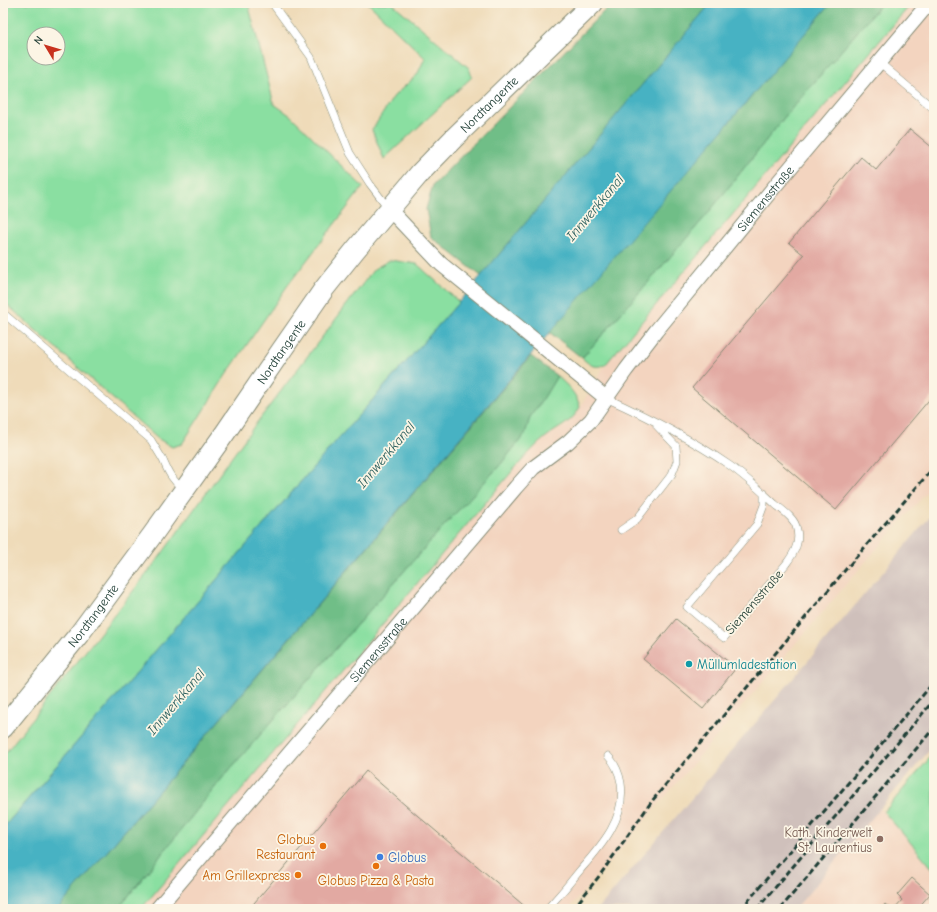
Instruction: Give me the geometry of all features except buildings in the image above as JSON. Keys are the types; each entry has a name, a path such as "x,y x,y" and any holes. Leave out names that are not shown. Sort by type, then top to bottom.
{"main road":[{"name":"Nordtangente","path":"3,728 80,633 185,490 324,289 389,209 420,173 454,138 593,3"}],"street":[{"name":"Siemensstraße","path":"157,909 513,491 534,468 581,431 661,325 929,3"},
{"path":"389,209 441,264 606,398"}],"lane":[{"path":"272,3 311,57 350,153 370,184 389,209"},
{"path":"879,62 934,109"},
{"path":"3,313 151,440 162,458 169,474 176,483 185,490"},
{"name":"Siemensstraße","path":"606,398 698,446 729,465 764,493 796,524 799,538 795,552 724,638 687,607 757,524 764,505 764,493"},
{"path":"621,530 637,519 672,474 677,461 676,446 652,421"},
{"path":"547,909 602,845 614,826 619,811 622,790 617,769 608,756"}],"shaded area":[{"path":"912,3 934,3 934,484 873,553 569,909 141,909 515,468 545,437 565,426 576,414 605,365"},
{"path":"934,512 934,745 795,909 598,909"},
{"name":"Kath. Kinderwelt St. Laurentius","path":"880,808 934,870 934,909 795,909"}],"green space":[{"path":"3,3 248,3 274,104 291,116 363,187 288,285 226,375 182,444 172,447 157,438 3,301"},
{"path":"368,3 392,3 469,68 472,77 384,159 372,130 394,96 417,75 425,58"},
{"path":"612,3 711,3 481,276 431,237 426,209 433,185"},
{"path":"831,3 882,3 787,114 705,217 582,358 549,332"},
{"path":"882,3 912,3 605,365 590,365 585,361 582,358 705,217 787,114"},
{"path":"390,260 417,264 459,302 329,449 3,828 3,756 156,562 255,425 374,269"},
{"path":"531,356 557,376 530,417 525,434 500,465 442,528 224,776 118,909 58,909"},
{"path":"557,376 565,383 576,398 580,407 577,413 534,448 515,468 141,909 118,909 224,776 442,528 500,465 525,434 530,417"},
{"path":"934,753 934,870 884,812"}],"water":[{"name":"Innwerkkanal","path":"711,3 831,3 58,909 3,909 3,828 329,449 459,302"}],"railway":[{"path":"573,909 600,875 652,801 846,569 934,467"},
{"path":"741,909 934,682"},
{"path":"757,909 934,700"},
{"path":"780,909 934,728"}],"place":[{"name":"Müllumladestation","path":"689,664"},
{"name":"Kath. Kinderwelt St. Laurentius","path":"880,839"},
{"name":"Globus Restaurant","path":"323,846"},
{"name":"Globus","path":"380,857"},
{"name":"Globus Pizza & Pasta","path":"376,866"},
{"name":"Am Grillexpress","path":"298,875"}]}
